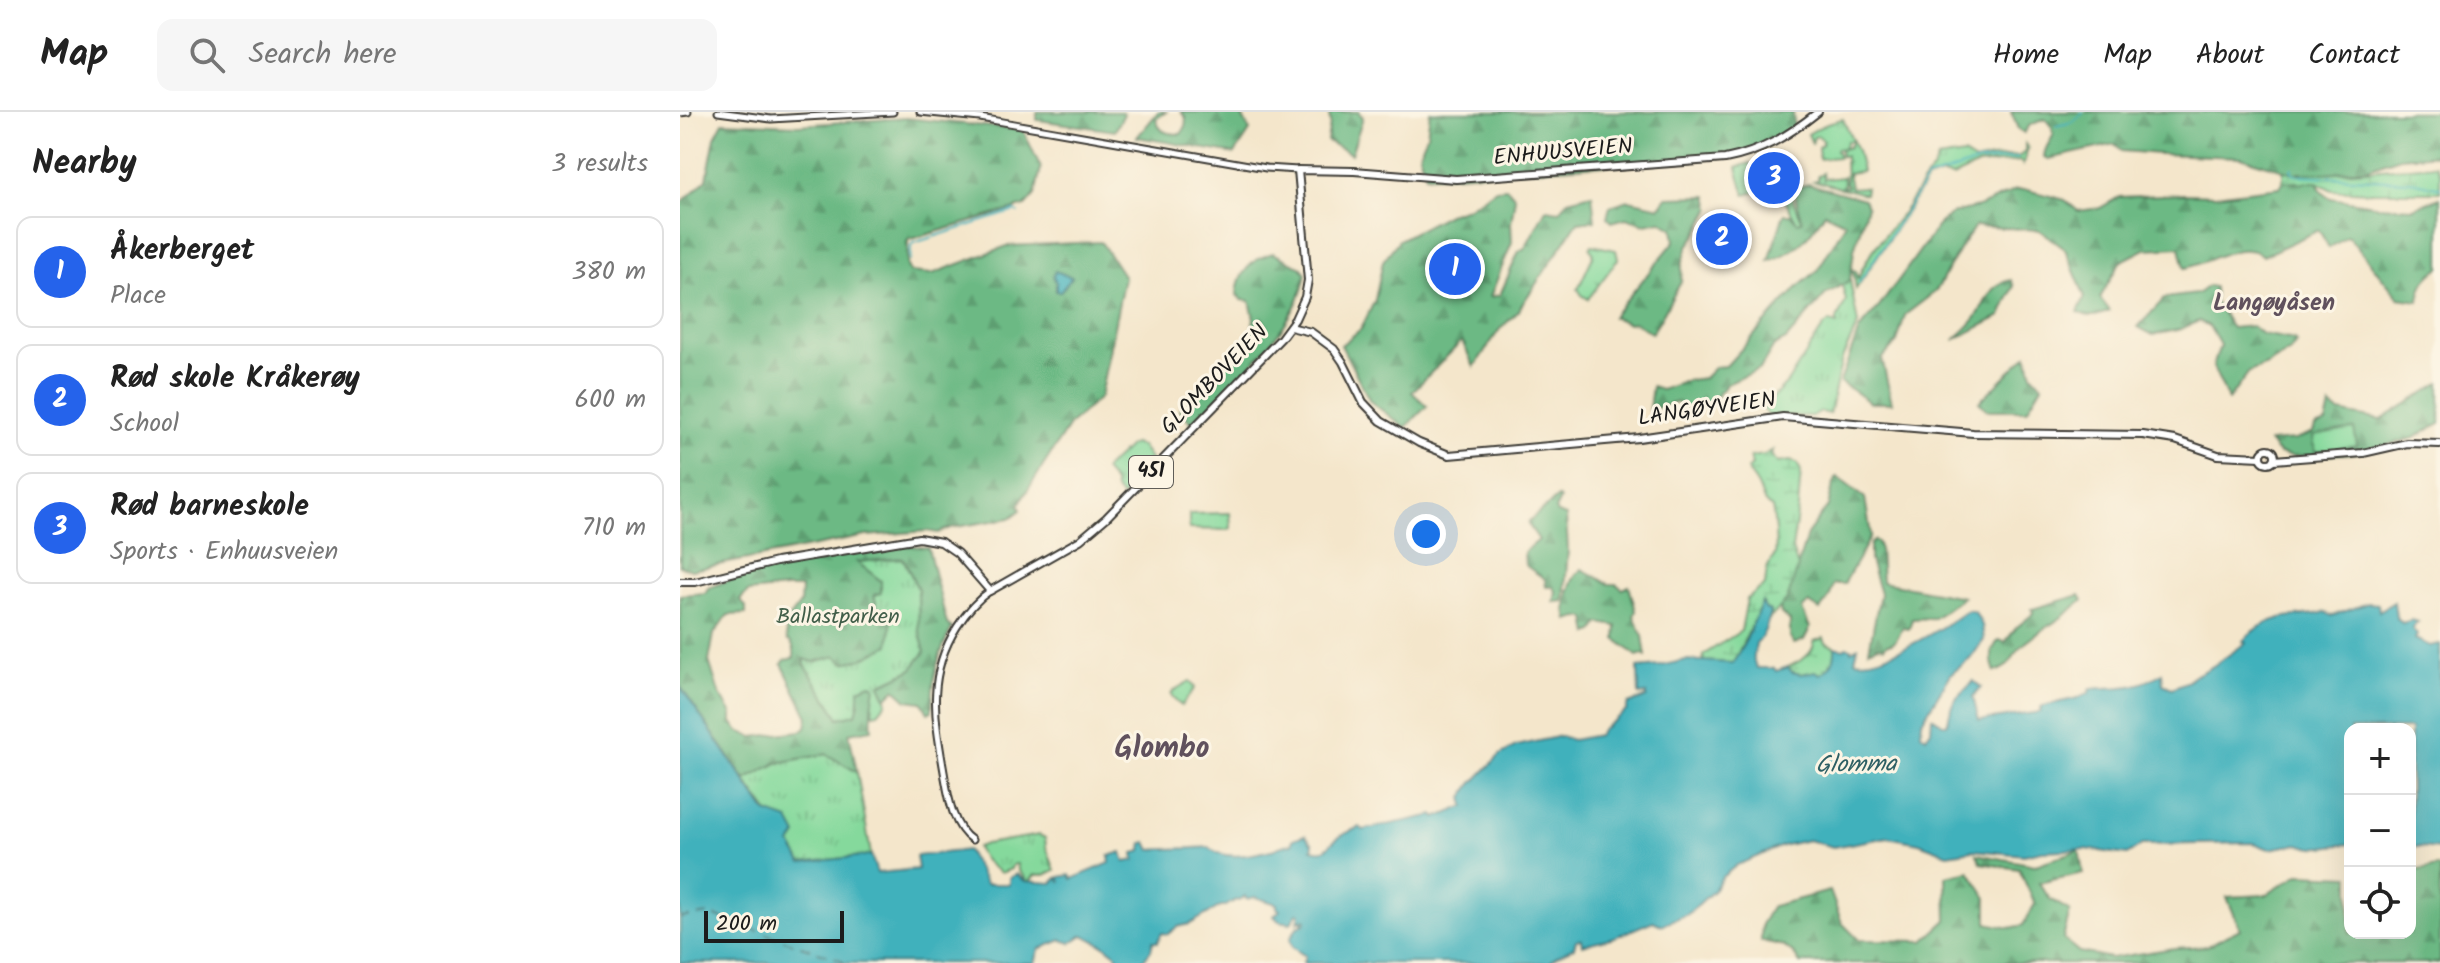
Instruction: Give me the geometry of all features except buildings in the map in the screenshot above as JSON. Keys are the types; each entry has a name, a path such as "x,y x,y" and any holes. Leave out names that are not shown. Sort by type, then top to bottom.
{"main road":[{"name":"ENHUUSVEIEN","path":"1298,170 1456,179 1715,160 1762,149 1818,112"},
{"name":"GLOMBOVEIEN","path":"990,591 1094,529 1221,402 1290,327 1305,297 1308,280 1298,170"},
{"name":"LANGØYVEIEN","path":"1295,319 1305,330"},
{"name":"LANGØYVEIEN","path":"1290,327 1320,338 1338,354 1360,398 1373,414 1393,429 1449,455 1639,438 1783,417 1973,433 2143,435 2175,440 2218,455 2261,457"},
{"path":"2274,456 2266,463 2261,457 2266,449 2274,456 2287,458 2352,454 2407,443 2440,444"},
{"path":"680,582 695,582 821,553 919,538 941,542 957,553 990,591"}],"street":[{"path":"680,113 688,112"},
{"path":"718,112 771,119 800,119 893,112"},
{"path":"920,112 980,118 1266,168 1298,170"},
{"name":"GLOMBOVEIEN","path":"972,840 962,831 948,796 936,724 935,685 942,658 955,629 973,605 990,591"}],"green space":[{"path":"1037,112 1124,114 1115,131 1037,120"},
{"path":"1158,112 1166,112 1156,119 1159,127 1169,133 1181,134 1185,128 1186,118 1181,112 1240,112 1250,131 1235,154 1137,137"},
{"path":"1329,112 1358,112 1363,117 1351,154 1327,141"},
{"path":"1430,112 1793,112 1794,127 1776,140 1735,156 1440,176 1426,175 1419,154 1427,135"},
{"path":"2011,112 2440,112 2440,154 2400,157 2368,168 2326,173 2294,173 2241,157 2121,151 2115,144 2049,159 2044,157 2053,134 2050,125 2045,119 2030,125 2024,133 2018,129"},
{"path":"906,118 1023,130 1041,168 1035,195 1025,206 908,240 907,266 910,272 932,274 1007,246 1101,242 1124,277 1100,397 1070,424 1022,499 1019,505 1021,510 1010,518 950,528 938,533 927,531 866,536 692,570 680,566 680,204 707,179 715,137 723,122 798,125"},
{"path":"1843,119 1857,150 1862,171 1848,173 1851,188 1866,187 1865,194 1814,181 1823,173 1824,179 1843,177 1842,187 1848,186 1845,156 1841,156 1840,150 1849,147 1852,141 1847,141 1844,148 1836,149 1839,157 1819,159 1818,147 1822,139 1814,137 1812,143 1808,134 1827,123"},
{"path":"2025,144 2028,148 2023,165 2020,161 1978,165 1953,177 1941,175 1927,180 1856,289 1853,270 1858,280 1871,253 1908,205 1937,159 1964,155 1975,162 2020,156 2025,151"},
{"path":"1751,163 1755,176 1789,166 1794,180 1745,195 1737,167"},
{"path":"2436,165 2440,173 2440,192 2332,190 2317,182 2283,182 2283,170 2326,173"},
{"path":"2283,182 2317,182 2322,192 2331,198 2379,206 2413,208 2440,198 2440,268 2425,282 2419,301 2399,298 2348,236 2329,248 2319,230 2263,256 2254,251 2235,251 2185,268 2180,247 2145,249 2120,262 2100,298 2110,311 2086,316 2078,312 2085,297 2065,249 2039,230 1975,226 1936,291 1905,315 1897,342 1882,359 1892,403 1871,403 1840,382 1859,330 1940,223 1953,213 1978,207 2016,190 2065,200 2078,211 2100,208 2119,197 2215,195 2280,187"},
{"path":"1809,184 1864,199 1867,206 1854,250 1850,280 1825,295 1786,340 1774,346 1760,369 1727,384 1716,397 1697,408 1687,408 1678,402 1649,410 1652,386 1661,390 1704,378 1715,367 1726,366 1799,286 1817,271 1846,223 1825,213 1802,242 1788,253 1769,261 1784,214 1791,214 1797,222 1802,221 1795,195 1801,186"},
{"path":"1507,188 1515,197 1512,242 1490,297 1500,295 1519,251 1525,248 1546,209 1559,211 1568,200 1592,194 1595,220 1578,222 1519,311 1500,329 1474,367 1462,341 1412,392 1427,406 1405,428 1370,401 1341,345 1361,329 1375,300 1383,261 1399,240 1448,214 1467,208 1496,189"},
{"path":"1788,190 1802,220 1800,223 1782,196"},
{"path":"1708,196 1711,208 1688,246 1682,264 1681,282 1652,333 1634,322 1612,317 1675,241 1673,228 1661,221 1645,224 1626,218 1612,222 1607,217 1610,206 1629,200 1660,207 1667,197"},
{"path":"1592,245 1616,250 1618,259 1588,299 1578,289 1594,254 1590,248"},
{"path":"1273,253 1301,267 1306,273 1290,315 1244,373 1192,423 1180,411 1182,403 1206,391 1220,367 1229,363 1251,341 1254,318 1250,301 1242,300 1237,295 1240,280 1253,263"},
{"path":"1850,280 1858,324 1842,359 1829,414 1768,416 1763,408 1787,383 1824,326 1830,322 1837,324 1846,301 1842,285"},
{"path":"2011,280 2014,286 2001,316 1954,340 1975,319 1993,289"},
{"path":"2208,286 2214,287 2215,302 2232,328 2252,326 2262,334 2296,343 2290,351 2249,372 2228,400 2213,367 2220,345 2209,326 2199,321 2178,330 2153,335 2138,327 2165,298 2197,294"},
{"path":"2027,355 2032,374 2042,385 2027,410 1987,410 1979,402"},
{"path":"2440,383 2440,424 2414,438 2355,453 2293,457 2279,454 2269,442 2295,440 2313,433 2315,427 2326,423 2330,406 2339,412 2381,420"},
{"path":"2354,429 2357,446 2315,452 2313,436"},
{"path":"1133,444 1141,446 1153,464 1122,497 1104,470"},
{"path":"1773,450 1771,455 1778,463 1797,463 1801,471 1792,549 1798,567 1787,600 1769,619 1770,611 1765,609 1763,603 1733,663 1704,663 1703,655 1741,631 1747,599 1765,585 1767,568 1776,551 1773,512 1747,469 1752,465 1750,457"},
{"path":"1837,477 1865,498 1871,536 1844,584 1834,584 1820,610 1809,603 1802,609 1810,628 1804,640 1794,644 1790,638 1790,621 1781,614 1780,607 1787,600 1807,535 1828,506"},
{"path":"1558,497 1560,500 1555,510 1566,516 1568,550 1564,601 1554,602 1556,591 1553,587 1546,587 1545,579 1525,565 1524,552 1539,540 1529,521"},
{"path":"1230,513 1231,528 1227,530 1189,529 1189,514"},
{"path":"1874,540 1880,550 1882,582 1963,597 1934,618 1912,619 1909,629 1902,628 1893,642 1869,650 1880,594 1870,560 1870,545"},
{"name":"Ballastparken","path":"904,545 928,548 947,624 952,628 936,668 932,711 928,713 922,702 907,700 895,689 886,698 880,685 911,670 925,652 919,629 918,589 903,558 857,562 881,581 881,593 874,595 877,608 892,618 889,645 862,659 844,663 836,656 814,662 804,659 839,718 856,714 859,689 870,684 875,686 872,729 849,733 857,772 826,754 777,763 745,780 680,686 680,595 705,593 708,588 731,579 780,566","holes":["801,588 800,604 785,624 787,640 794,648 794,658 782,664 808,717 806,727 801,731 753,737 738,731 719,693 709,661 714,634 728,615 746,614 746,607 740,600 748,592"]},
{"path":"903,558 918,589 919,629 925,652 911,670 881,684 887,702 878,713 874,714 873,710 873,684 859,689 856,714 839,718 804,659 814,662 836,656 843,662 884,611 877,608 874,595 881,581 856,562"},
{"path":"1582,569 1609,584 1623,589 1629,586 1646,656 1637,656 1616,639 1617,626 1599,623 1589,634 1586,618 1568,620 1568,592"},
{"path":"2080,595 2083,600 2029,640 2008,664 1995,672 1992,655 1996,644 1999,640 2005,642 2034,613 2032,609"},
{"path":"1824,638 1826,643 1835,647 1837,655 1829,669 1820,675 1816,671 1792,672 1788,667 1809,654 1814,641"},
{"path":"1190,681 1195,688 1181,706 1171,695"},
{"path":"826,754 857,772 871,855 802,863 745,780 777,763"},
{"path":"1039,835 1045,838 1055,870 1045,875 1035,875 1030,881 1018,870 1017,864 1001,873 997,871 983,858 977,847 985,844"},
{"path":"2079,850 2083,873 2039,883 2050,899 2070,911 2063,939 2079,952 2111,958 2207,946 2240,929 2227,897 2266,895 2299,874 2344,876 2344,939 2416,939 2416,870 2438,867 2440,963 1800,963 1784,947 1761,941 1762,923 1772,906 1830,891 1842,923 1859,940 1924,941 1947,920 1946,876 1969,871 1987,898 1987,923 2010,928 2023,925 2035,904 2019,869 1981,863 1977,854 2035,865"}],"water":[{"path":"1055,271 1072,277 1060,292 1056,291"},
{"name":"Glomma","path":"1762,602 1765,609 1770,611 1766,628 1756,643 1754,657 1757,668 1774,668 1776,671 1788,667 1792,672 1801,674 1816,671 1820,674 1834,660 1835,647 1851,648 1851,651 1858,647 1855,660 1867,661 1913,644 1968,610 1975,612 1982,625 1984,640 1970,659 1951,674 1922,721 1921,733 1926,737 1931,730 1932,717 1947,724 1956,699 1973,681 1981,687 1973,697 1979,721 2041,712 2043,706 2078,698 2089,693 2090,689 2135,685 2162,673 2163,684 2172,688 2213,666 2246,643 2243,641 2253,631 2273,621 2325,612 2332,616 2368,603 2378,604 2379,611 2394,602 2396,617 2402,623 2418,622 2412,628 2417,635 2415,639 2430,646 2440,644 2440,849 2416,847 2416,723 2344,723 2344,845 2313,848 2298,844 2269,849 2253,843 2142,845 2127,855 2086,849 2024,855 1973,850 1948,854 1919,843 1888,837 1833,847 1808,840 1782,846 1737,865 1688,914 1661,925 1653,921 1615,937 1582,945 1581,939 1576,940 1574,947 1550,963 1303,963 1305,956 1292,947 1290,939 1306,919 1302,923 1300,919 1298,921 1300,914 1297,913 1291,923 1279,921 1274,916 1280,910 1277,904 1255,897 1246,899 1245,896 1168,934 1162,933 1157,942 1153,941 1151,950 1141,963 1116,963 1117,955 1083,935 1071,943 1062,940 1039,949 1035,963 680,963 680,686 766,812 789,820 797,835 791,844 802,863 871,855 877,873 918,869 916,856 967,850 986,884 1009,884 1009,878 1016,874 1025,881 1052,883 1057,878 1061,882 1059,877 1070,875 1072,879 1110,863 1109,856 1122,852 1125,862 1135,860 1134,853 1142,851 1143,843 1147,842 1151,850 1209,847 1215,852 1240,856 1292,844 1293,839 1305,835 1313,844 1312,849 1320,850 1360,827 1363,830 1434,815 1436,818 1465,806 1463,797 1472,784 1500,755 1516,746 1561,736 1572,740 1599,735 1626,711 1628,704 1647,697 1647,694 1639,695 1638,668 1686,660 1733,663"}],"waterway":[{"path":"2056,126 2073,122 2083,113"},
{"path":"1859,283 1927,179 1978,162 2018,158"},
{"path":"2292,168 2295,175 2411,181 2440,187"},
{"path":"910,261 914,243 1015,211 1018,213"}],"ferry route":[{"path":"680,918 709,914 850,963"}],"place":[{"name":"Rød barneskole","path":"1774,178"},
{"name":"Rød skole Kråkerøy","path":"1722,239"},
{"name":"Åkerberget","path":"1455,269"}],"district":[{"name":"Langøyåsen","path":"2274,303"},
{"name":"Glombo","path":"1162,749"}]}
